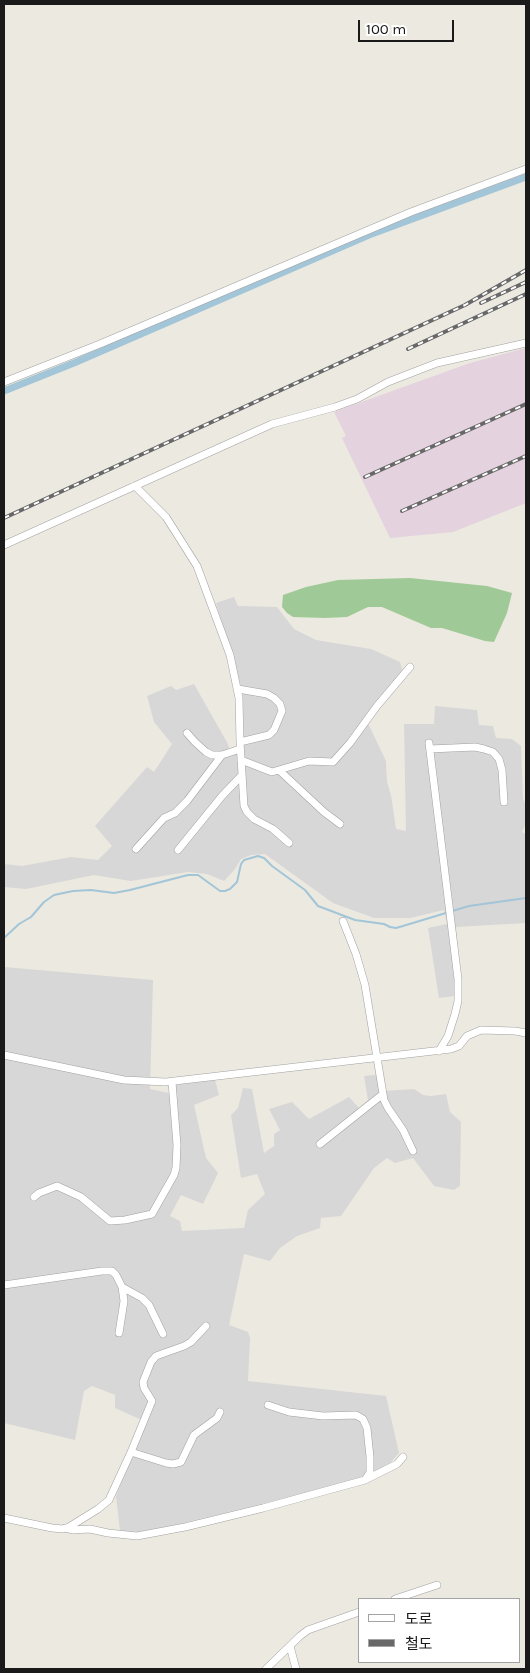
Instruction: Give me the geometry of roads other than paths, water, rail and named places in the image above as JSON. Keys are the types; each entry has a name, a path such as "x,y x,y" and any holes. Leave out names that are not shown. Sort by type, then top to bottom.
{"street":[{"path":"4,382 100,344 411,212 526,169"},
{"path":"4,545 272,424 357,399 388,382 437,363 526,343"},
{"path":"135,486 166,518 196,566 228,649 238,688 244,806 254,819 273,829 290,843"},
{"path":"241,760 272,772 309,761 333,762 350,744 377,706 410,667"},
{"path":"136,849 164,818 175,813 186,801 222,755 274,730 282,711 280,704 267,694 238,688"},
{"path":"188,733 206,752 212,755 222,755"},
{"path":"439,1050 448,1036 458,1000 458,979 430,746 475,747 493,752 499,759 502,770 504,802"},
{"path":"280,770 324,812 340,824"},
{"path":"178,850 222,796 242,775"},
{"path":"343,921 356,954 365,985 383,1094 388,1108 403,1130 413,1151"},
{"path":"4,1056 124,1080 172,1082 439,1050 459,1046 467,1036 481,1030 526,1033"},
{"path":"34,1197 38,1193 57,1186 81,1197 110,1221 152,1214 176,1168 177,1145 172,1082"},
{"path":"320,1144 383,1094"},
{"path":"4,1284 102,1270 112,1271 122,1287 124,1301 120,1333"},
{"path":"122,1287 142,1298 149,1305 163,1334"},
{"path":"66,1528 98,1509 109,1500 152,1401 144,1388 143,1382 151,1362 156,1356 192,1342 206,1326"},
{"path":"268,1406 289,1412 363,1418 368,1428 370,1457 370,1472 365,1480"},
{"path":"131,1452 166,1463 181,1462 194,1435 217,1418 220,1412"},
{"path":"4,1518 52,1528 90,1529 137,1536 263,1508 365,1480 396,1464 403,1457"},
{"path":"398,1598 437,1585"},
{"path":"266,1669 308,1630 358,1612"},
{"path":"290,1646 296,1669"}],"waterway":[{"path":"4,391 74,363 369,235 526,177"},
{"path":"4,938 19,924 31,917 44,902 54,895 91,890 114,893 188,875 198,875 220,891 225,891 237,882 241,864 244,860 258,856 264,858 305,890 318,906 355,920 384,924 396,928 469,906 526,898"}],"railway":[{"path":"4,518 465,305 526,270"},
{"path":"481,303 526,282"},
{"path":"408,349 526,294"},
{"path":"365,477 526,404"},
{"path":"402,511 526,456"}]}
